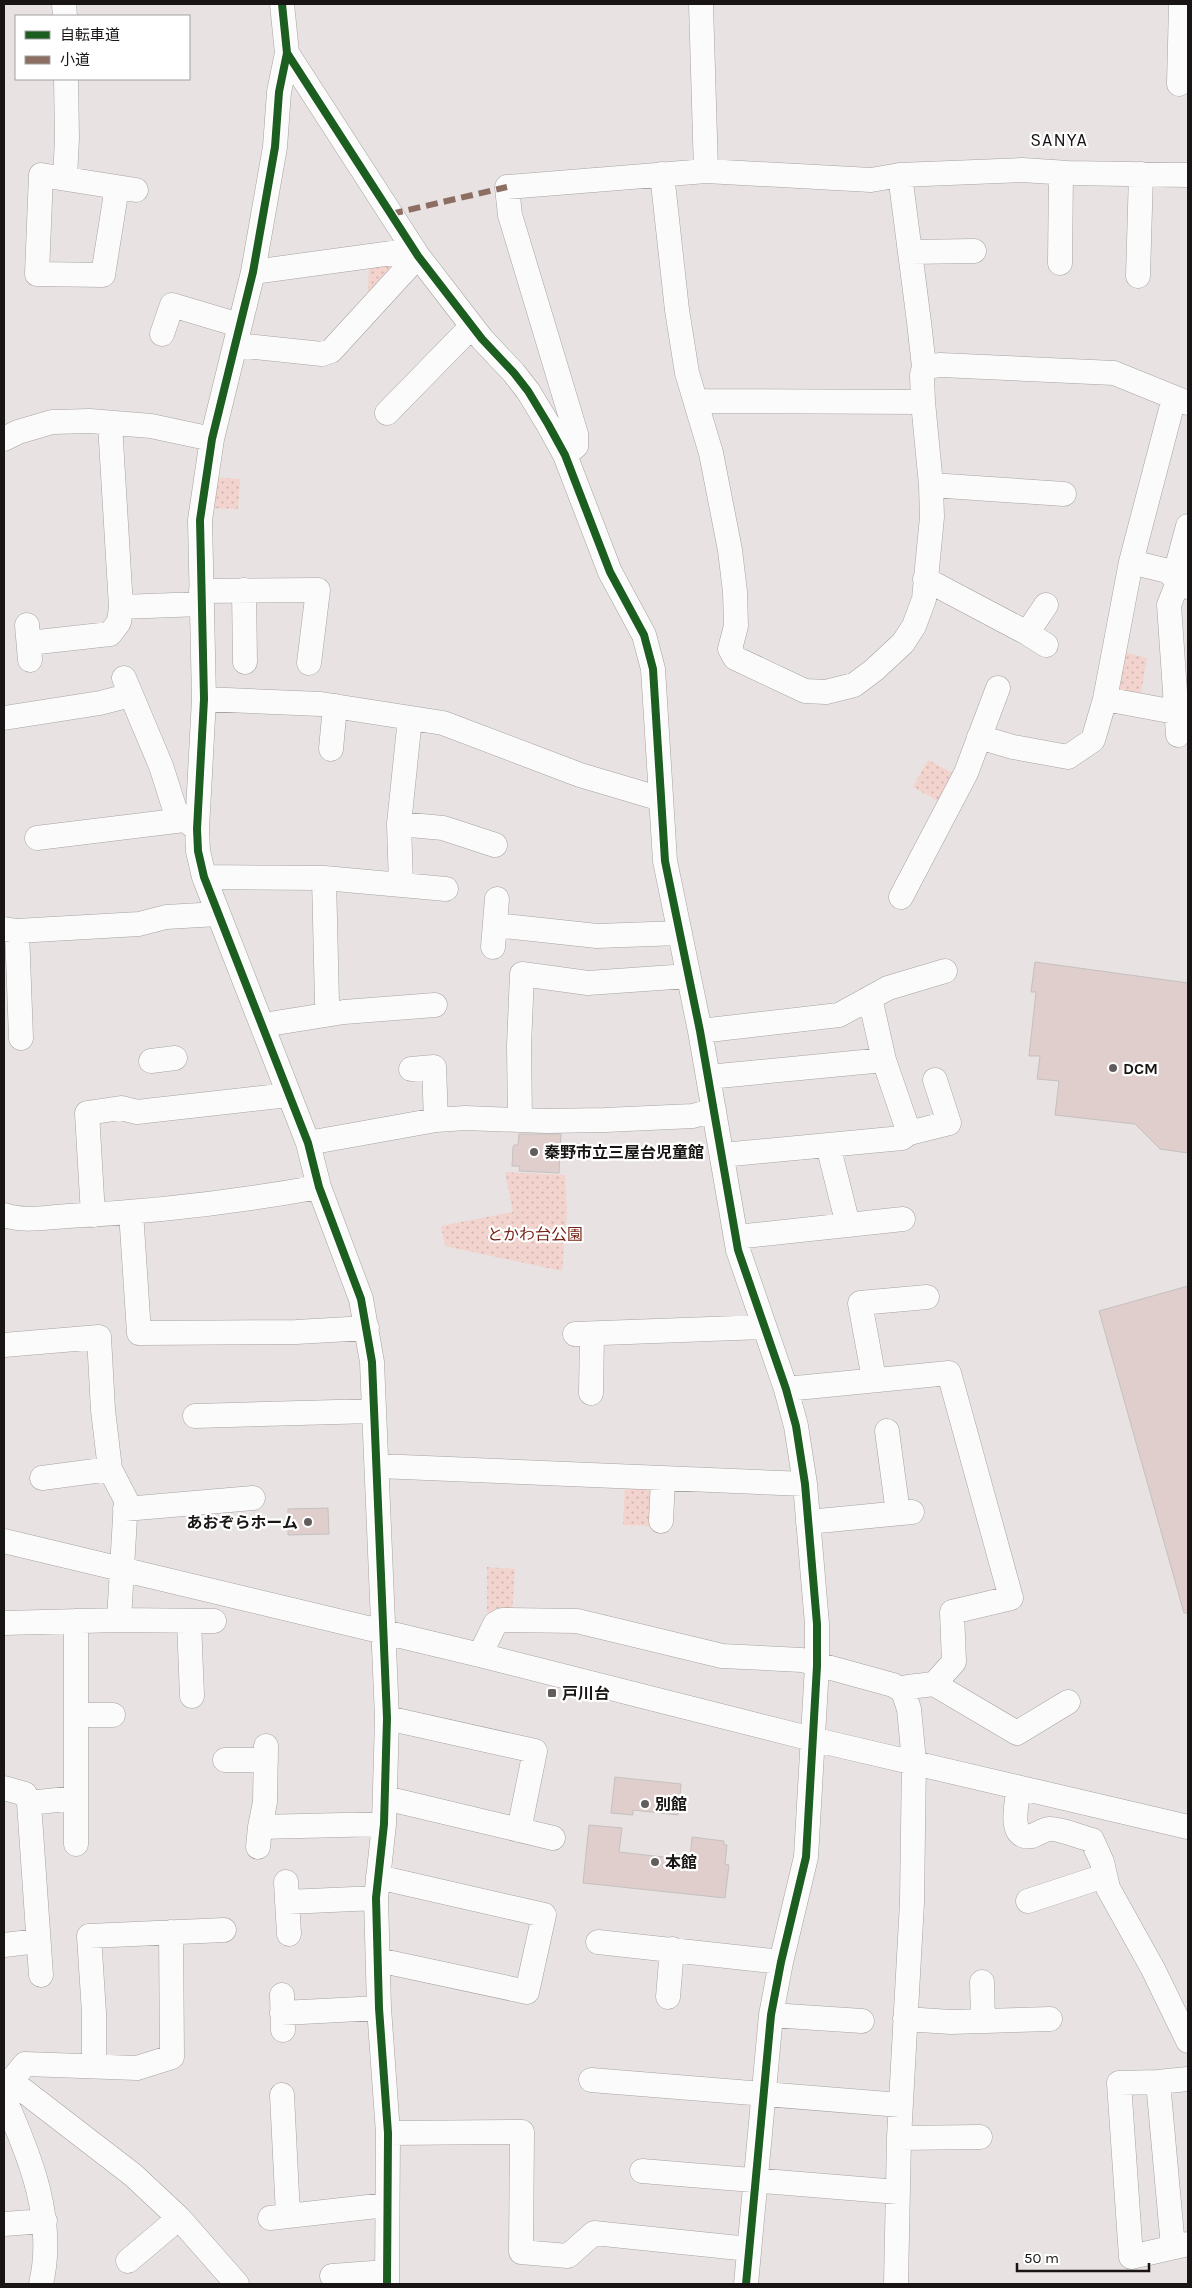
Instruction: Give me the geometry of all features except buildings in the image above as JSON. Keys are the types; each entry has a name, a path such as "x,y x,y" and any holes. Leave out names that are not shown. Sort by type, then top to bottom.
{"street":[{"path":"282,4 287,53 279,92 275,148 252,272 212,439 200,520 204,699 191,824 204,876 264,1025 288,1095 308,1143 319,1187 361,1298 372,1362 385,1632 387,1718 384,1824 377,1888 379,2008 388,2132 387,2278 332,2276"},
{"path":"701,4 706,171"},
{"path":"1176,84 1183,18"},
{"path":"287,53 416,253 472,326 528,391 565,455 610,572 644,635 654,670 665,860 700,1031 738,1250 786,1389 796,1426 805,1484 816,1624 818,1666 806,1857 781,1962 772,2015 762,2095 746,2284"},
{"path":"65,178 67,138 66,80"},
{"path":"565,455 576,446 576,434 510,215 507,187 706,171 871,180 900,175 1022,170 1061,173 1188,174"},
{"path":"1060,263 1061,173"},
{"path":"662,174 677,310 687,373 711,453 730,550 735,592 736,626 730,649 735,658 804,691 826,692 854,684 874,670 903,643 914,626 924,599 932,516 932,484 923,402 922,375 924,367 900,175"},
{"path":"1137,276 1140,174"},
{"path":"41,175 65,178 126,189 103,275 37,274 41,175"},
{"path":"910,252 974,252"},
{"path":"252,272 416,253"},
{"path":"162,334 172,305 237,335 322,354 331,351 416,253"},
{"path":"387,413 472,326"},
{"path":"924,367 941,365 1114,373 1181,401 1131,562 1105,699 1093,740 1068,757 1013,747 979,737"},
{"path":"696,401 923,402"},
{"path":"4,439 18,432 52,422 90,421 151,426 212,439"},
{"path":"28,643 110,634 119,622 121,607 110,424"},
{"path":"932,484 1064,494"},
{"path":"1105,699 1176,724 1169,605 1180,582 1188,526"},
{"path":"1131,562 1168,571 1180,582"},
{"path":"925,578 1037,639 1046,605"},
{"path":"121,607 201,598 244,590 318,590 309,662"},
{"path":"244,590 244,662"},
{"path":"4,718 100,703 127,686 161,766 176,813 191,824"},
{"path":"901,896 962,781 998,688"},
{"path":"204,699 335,706 444,723 580,775 661,798"},
{"path":"332,749 335,706"},
{"path":"401,885 399,824 410,718"},
{"path":"37,838 97,840 191,824"},
{"path":"399,824 444,828 495,845"},
{"path":"204,876 324,878 446,889"},
{"path":"324,878 326,1003"},
{"path":"497,899 494,936 597,936 680,933"},
{"path":"15,1028 10,930 139,924 166,917 218,914"},
{"path":"700,1031 839,1015 888,988 945,971"},
{"path":"520,1119 519,1046 522,974 588,983 688,976"},
{"path":"870,998 884,1060 909,1133"},
{"path":"264,1025 344,1012 435,1005"},
{"path":"151,1061 174,1058"},
{"path":"708,1077 884,1060"},
{"path":"411,1069 434,1068 436,1120"},
{"path":"722,1155 902,1138 909,1133 952,1131 935,1080"},
{"path":"93,1215 87,1113 121,1108 137,1112 288,1095"},
{"path":"308,1143 436,1120 465,1118 546,1121 655,1118 693,1116 714,1110"},
{"path":"828,1145 848,1225"},
{"path":"4,1215 10,1218 131,1212 261,1198 319,1187"},
{"path":"131,1212 138,1333 296,1332 367,1328"},
{"path":"736,1237 903,1219"},
{"path":"874,1379 860,1303 926,1297"},
{"path":"591,1393 583,1334 663,1340 764,1327"},
{"path":"4,1345 99,1337 103,1410 110,1469 126,1500 119,1620"},
{"path":"786,1389 949,1372 1011,1598 952,1612 954,1662 934,1684"},
{"path":"195,1416 373,1411"},
{"path":"808,1522 905,1512 894,1443"},
{"path":"378,1466 805,1484"},
{"path":"42,1478 110,1469"},
{"path":"661,1522 663,1479"},
{"path":"125,1509 253,1498"},
{"path":"4,1541 480,1655 812,1739 914,1761 1019,1788 1188,1827"},
{"path":"4,1623 119,1620 214,1621"},
{"path":"480,1655 495,1624 502,1620 577,1621 722,1656 802,1660 818,1666 893,1685 904,1691 909,1709 914,1761 912,1902 900,2105 896,2284"},
{"path":"189,1621 192,1696"},
{"path":"76,1622 76,1844"},
{"path":"904,1691 908,1687 934,1684 1017,1733 1068,1702"},
{"path":"76,1715 113,1715"},
{"path":"387,1718 535,1751 519,1830"},
{"path":"225,1760 266,1753 265,1802 259,1837 384,1824"},
{"path":"4,1788 25,1794 29,1803 41,1975"},
{"path":"1019,1788 1016,1811 1017,1830 1023,1835 1030,1836 1049,1829 1092,1840 1102,1862 1108,1888 1186,2032 1188,2041"},
{"path":"29,1803 76,1798"},
{"path":"385,1798 553,1838"},
{"path":"1028,1901 1104,1876"},
{"path":"289,1934 287,1892 377,1888 544,1915 528,1992 378,1960"},
{"path":"94,2065 94,2013 89,1936 224,1930"},
{"path":"6,2088 25,2064 137,2068 172,2056 171,1932"},
{"path":"4,1945 38,1941"},
{"path":"598,1942 781,1962"},
{"path":"668,1997 672,1950"},
{"path":"982,1982 982,2021"},
{"path":"283,2013 379,2008"},
{"path":"772,2015 862,2021"},
{"path":"905,2019 951,2022 1050,2019"},
{"path":"1158,2082 1180,2246 1131,2257 1119,2083 1158,2082 1188,2078"},
{"path":"590,2080 900,2105"},
{"path":"6,2088 133,2175 179,2218 237,2284"},
{"path":"6,2088 39,2188 45,2221 44,2274 41,2284"},
{"path":"282,2095 279,2216 386,2205"},
{"path":"388,2132 522,2132 520,2262 568,2256 594,2233 748,2249"},
{"path":"899,2138 980,2137"},
{"path":"642,2171 898,2192"},
{"path":"128,2261 179,2218"},
{"path":"4,2224 45,2221"}],"green space":[{"path":"397,260 400,266 368,293 369,263"},
{"path":"214,477 240,479 238,509 210,508"},
{"path":"1120,651 1147,658 1140,699 1117,696"},
{"path":"928,760 953,773 943,804 913,787"},
{"name":"とかわ台公園","path":"505,1172 565,1175 567,1212 562,1271 445,1246 441,1226 513,1212"},
{"path":"625,1484 650,1485 655,1491 653,1526 623,1525"},
{"path":"487,1567 515,1569 512,1612 487,1613"}],"marked path":[{"path":"391,214 507,187"}],"cycle path":[{"path":"282,4 287,53 279,92 275,147 253,272 212,439 200,520 204,699 197,829 198,851 204,877 308,1143 319,1187 361,1299 372,1362 387,1718 384,1824 376,1898 379,2008 388,2133 387,2284"},
{"path":"287,53 418,256 482,339 528,391 548,424 565,455 610,572 644,635 653,669 665,861 700,1031 738,1250 786,1389 796,1426 805,1484 817,1624 817,1666 806,1857 781,1962 771,2015 746,2284"}],"place":[{"name":"DCM","path":"1113,1068"},
{"name":"秦野市立三屋台児童館","path":"534,1152"},
{"name":"あおぞらホーム","path":"308,1522"},
{"name":"戸川台","path":"552,1693"},
{"name":"別館","path":"645,1804"},
{"name":"本館","path":"655,1862"}],"district":[{"name":"SANYA","path":"1059,140"}]}
